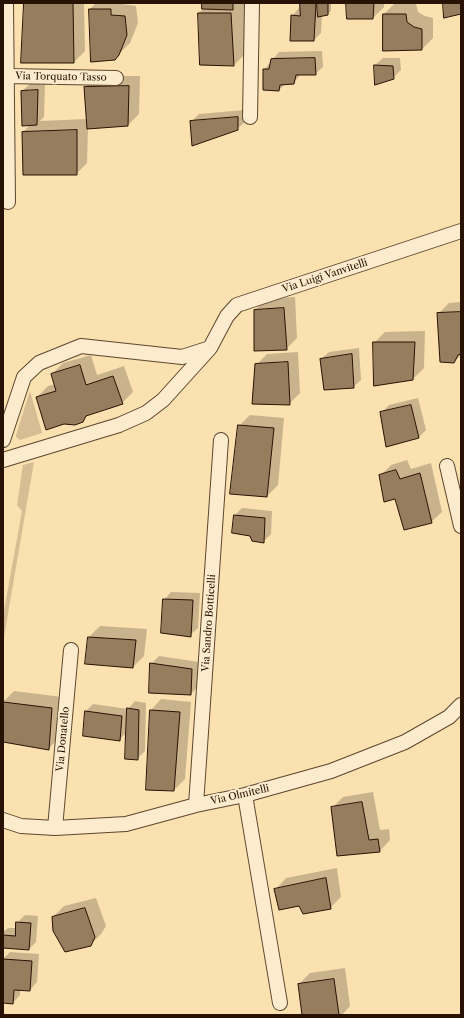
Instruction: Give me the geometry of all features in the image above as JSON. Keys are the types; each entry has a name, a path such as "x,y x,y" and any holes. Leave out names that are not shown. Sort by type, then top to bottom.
{"street":[{"name":"Via Torquato Tasso","path":"6,3 8,202"},
{"path":"250,117 252,3"},
{"name":"Via Torquato Tasso","path":"6,76 116,78"},
{"name":"Via Luigi Vanvitelli","path":"3,460 118,425 146,413 163,400 210,348 227,316 237,305 461,231"},
{"path":"3,440 24,377 39,363 81,346 182,357 210,348"},
{"name":"Via Sandro Botticelli","path":"196,805 221,440"},
{"path":"447,466 461,526"},
{"name":"Via Donatello","path":"55,828 71,650"},
{"name":"Via Olmitelli","path":"3,820 21,826 55,828 126,824 196,805 245,795 331,771 405,742 449,717 461,705"},
{"path":"245,795 280,1003"}],"shaded area":[{"path":"30,391 42,433 20,440 16,437 16,435"},
{"path":"34,462 3,643 3,616 22,511 17,505 23,465"}],"building":[{"path":"24,3 73,3 74,63 21,63"},
{"path":"202,3 233,3 233,10 202,9"},
{"path":"300,3 316,3 314,41 290,41 291,15 300,16"},
{"path":"317,3 328,3 328,15 318,17"},
{"path":"346,3 374,3 373,19 347,19"},
{"path":"443,3 461,3 461,14 444,18"},
{"path":"89,9 111,9 111,15 125,16 127,35 119,55 115,60 91,62"},
{"path":"198,13 231,13 234,66 200,65"},
{"path":"383,14 406,14 407,22 414,27 422,29 422,50 383,51"},
{"path":"315,58 316,75 296,75 294,84 280,85 279,91 263,90 263,69 269,69 271,59"},
{"path":"374,65 393,66 394,79 375,85"},
{"path":"129,86 128,126 87,129 84,87"},
{"path":"38,90 37,125 22,126 21,91"},
{"path":"238,117 238,130 192,146 190,121"},
{"path":"77,130 77,175 23,175 22,132"},
{"path":"284,308 287,350 254,351 254,310"},
{"path":"461,312 461,354 458,355 454,363 440,362 437,313"},
{"path":"373,342 415,342 413,380 374,386"},
{"path":"352,354 354,388 324,390 320,359"},
{"path":"288,362 290,405 252,404 255,364"},
{"path":"80,365 86,385 113,376 123,404 86,416 83,422 75,425 64,424 46,430 36,397 56,391 51,374"},
{"path":"411,405 419,438 386,447 380,412"},
{"path":"238,425 274,428 267,497 230,494"},
{"path":"396,470 400,479 420,473 432,523 404,530 395,499 384,502 379,475"},
{"path":"234,515 265,518 264,543 252,541 250,536 232,533"},
{"path":"163,599 193,600 191,637 161,633"},
{"path":"88,637 136,640 133,668 85,664"},
{"path":"150,663 192,669 191,695 149,693"},
{"path":"3,702 52,708 49,750 3,742"},
{"path":"127,708 139,710 138,760 125,759"},
{"path":"150,710 180,712 174,791 146,790"},
{"path":"85,711 122,716 120,741 83,736"},
{"path":"362,802 369,840 378,839 380,852 337,856 331,807"},
{"path":"326,878 331,909 303,914 299,906 279,910 274,889"},
{"path":"85,908 95,937 91,946 65,952 53,931 52,917"},
{"path":"16,922 31,923 29,950 3,948 3,935 15,936"},
{"path":"3,959 32,961 30,991 14,990 13,1004 3,1003"},
{"path":"334,979 339,1015 302,1015 298,984"}]}
